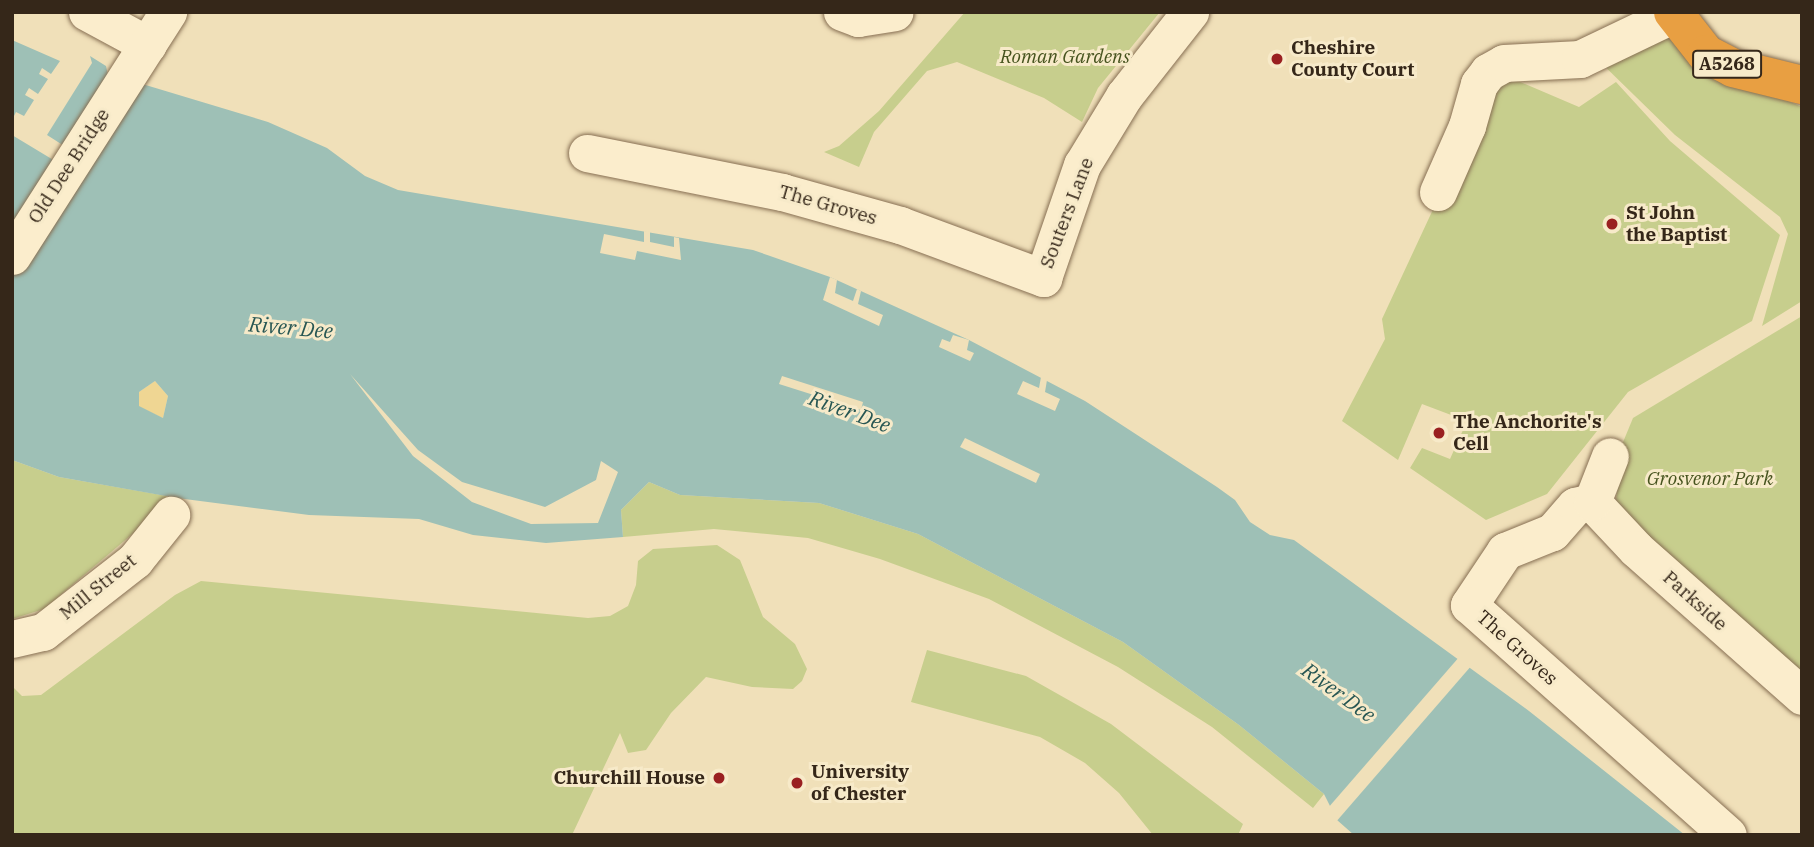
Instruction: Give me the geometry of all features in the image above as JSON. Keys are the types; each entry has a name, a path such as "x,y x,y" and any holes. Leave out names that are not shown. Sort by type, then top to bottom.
{"highway":[{"name":"A5268","path":"1674,13 1706,54 1733,68 1802,85"}],"street":[{"path":"87,12 148,44"},
{"name":"Old Dee Bridge","path":"12,256 168,12"},
{"path":"850,15 895,12"},
{"name":"Souters Lane","path":"1043,278 1082,164 1124,96 1190,12"},
{"path":"1438,192 1467,125 1479,83 1488,72 1504,63 1580,59 1674,13"},
{"name":"The Groves","path":"600,150 782,192 900,225 1043,278"},
{"path":"1592,502 1610,456"},
{"name":"The Groves","path":"1592,502 1575,506 1552,532 1505,551 1469,605 1728,835"},
{"name":"Parkside","path":"1592,502 1636,549 1802,696"},
{"name":"Mill Street","path":"12,639 43,632 135,560 171,515"}],"green space":[{"name":"Roman Gardens","path":"965,12 1160,12 1098,88 1082,122 1044,98 957,62 927,71 874,132 859,167 824,152 839,146 879,111"},
{"path":"1661,22 1693,61 1802,107 1802,301 1762,326 1788,234 1780,217 1675,135 1593,55"},
{"path":"1497,72 1579,107 1616,82 1670,141 1780,235 1752,321 1628,392 1547,494 1486,520 1410,468 1422,448 1450,459 1467,421 1422,404 1398,460 1342,421 1385,339 1382,319"},
{"name":"Grosvenor Park","path":"1802,316 1802,686 1615,511 1621,447 1633,418"},
{"path":"12,460 59,477 167,496 143,525 44,609 12,619"},
{"path":"649,482 680,495 819,503 918,534 1123,642 1239,725 1324,794 1313,808 1212,727 1118,667 989,599 880,559 808,538 714,529 623,537 621,510"},
{"path":"717,545 740,560 763,617 795,644 807,669 802,681 793,689 752,687 706,677 671,713 646,750 628,753 620,733 572,835 12,835 12,686 22,696 41,695 175,595 201,581 588,618 610,616 628,606 636,585 638,561 653,549"},
{"path":"927,650 1026,676 1111,724 1243,824 1238,835 1153,835 1119,793 1085,763 1040,737 911,702"}],"sand":[{"path":"155,381 168,396 163,418 139,407 139,392"}],"water":[{"path":"12,40 60,61 51,74 42,68 39,74 48,79 38,94 29,88 25,95 34,100 24,116 16,112 13,118"},
{"path":"90,56 106,66 109,80 69,149 47,135 92,63"},
{"name":"River Dee","path":"139,83 268,122 327,148 365,176 398,190 753,250 830,277 969,340 1085,401 1217,487 1235,500 1250,522 1270,535 1294,540 1529,711 1685,835 1354,835 1337,820 1324,794 1239,725 1123,642 918,534 819,503 680,495 649,482 621,510 623,537 546,543 473,535 419,519 309,515 177,498 59,477 12,460 12,135 60,164","holes":["350,374 418,450 462,482 545,507 596,480 601,461 618,472 598,523 531,524 472,502 413,456","155,381 168,396 163,418 139,406 139,392"]}],"pier":[{"path":"644,231 650,232 650,242 674,247 674,237 679,238 681,260 637,251 635,260 600,253 604,234 644,242"},
{"path":"830,277 837,280 835,293 853,301 857,289 861,291 858,304 883,315 879,326 823,300"},
{"path":"953,335 969,340 967,350 974,353 970,361 939,347 942,339 950,342"},
{"path":"782,376 863,402 861,410 779,384"},
{"path":"1041,377 1047,380 1045,392 1060,399 1055,411 1017,394 1023,381 1039,388"},
{"path":"965,438 1040,474 1036,483 960,447"},
{"path":"1460,656 1472,665 1335,823 1328,808"}],"place":[{"name":"Cheshire County Court","path":"1277,59"},
{"name":"St John the Baptist","path":"1612,224"},
{"name":"The Anchorite's Cell","path":"1439,433"},
{"name":"Churchill House","path":"719,778"},
{"name":"University of Chester","path":"797,783"}]}
